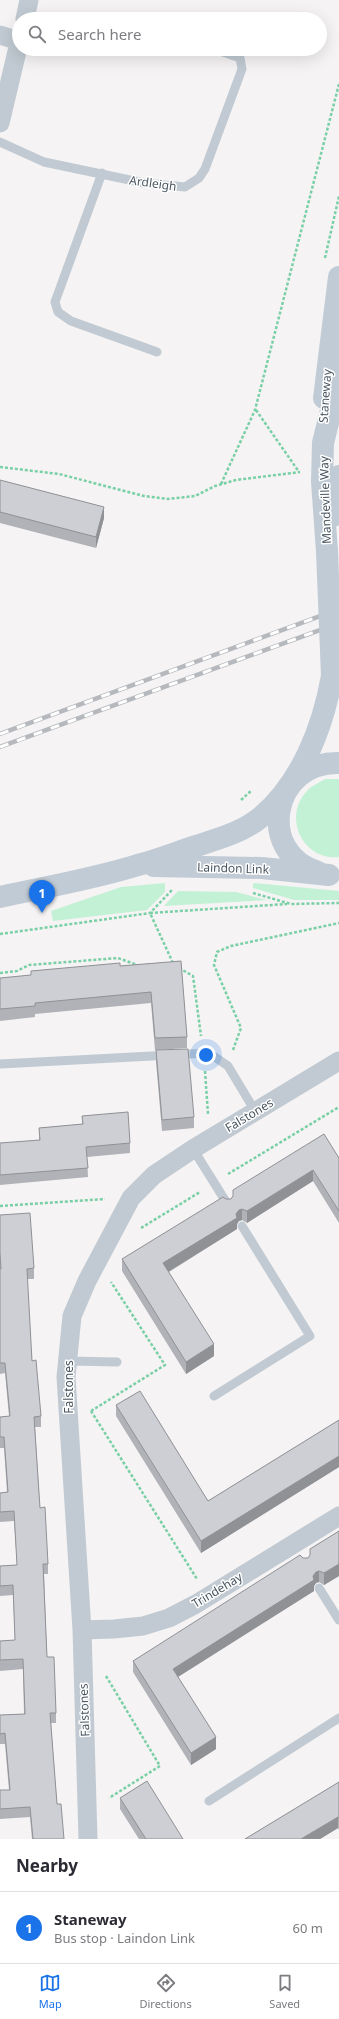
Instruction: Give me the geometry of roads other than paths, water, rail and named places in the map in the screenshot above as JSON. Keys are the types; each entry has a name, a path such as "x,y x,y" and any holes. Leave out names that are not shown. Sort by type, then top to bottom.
{"main road":[{"name":"Staneway","path":"323,443 327,369 339,277"},
{"name":"Mandeville Way","path":"339,378 323,443 322,482 327,551 332,676 339,709"},
{"name":"Mandeville Way","path":"327,551 339,476"},
{"name":"Mandeville Way","path":"289,785 318,732 327,707 332,676"},
{"path":"334,875 312,870 298,862 288,850 281,837 279,821 280,803 289,785 303,773 315,766 339,763"},
{"name":"Laindon Link","path":"0,897 137,865 220,838 249,826 274,804 289,785"},
{"name":"Laindon Link","path":"137,865 262,868 334,875"}],"street":[{"path":"26,12 29,0"},
{"path":"0,35 12,39"},
{"path":"0,123 16,56"},
{"name":"Falstones","path":"88,1839 82,1630 66,1377 72,1316 87,1281 131,1198 154,1175 193,1149 339,1061"},
{"name":"Trindehay","path":"82,1630 143,1626 169,1618 294,1547 339,1516"}],"lane":[{"name":"Ardleigh","path":"0,142 44,162 102,173 144,184 185,187 199,178 205,169 242,69 240,58 234,56"},
{"path":"102,173 55,302 58,312 71,320 157,352"},
{"path":"0,1064 209,1053 227,1066 255,1111"},
{"path":"193,1149 228,1205"},
{"path":"214,1396 310,1336 242,1226"},
{"path":"68,1361 118,1362"},
{"path":"319,1588 339,1620"},
{"path":"209,1801 339,1718"}],"railway":[{"path":"0,734 339,609"},
{"path":"0,747 339,623"}],"place":[{"name":"Staneway","path":"42,913"}]}
